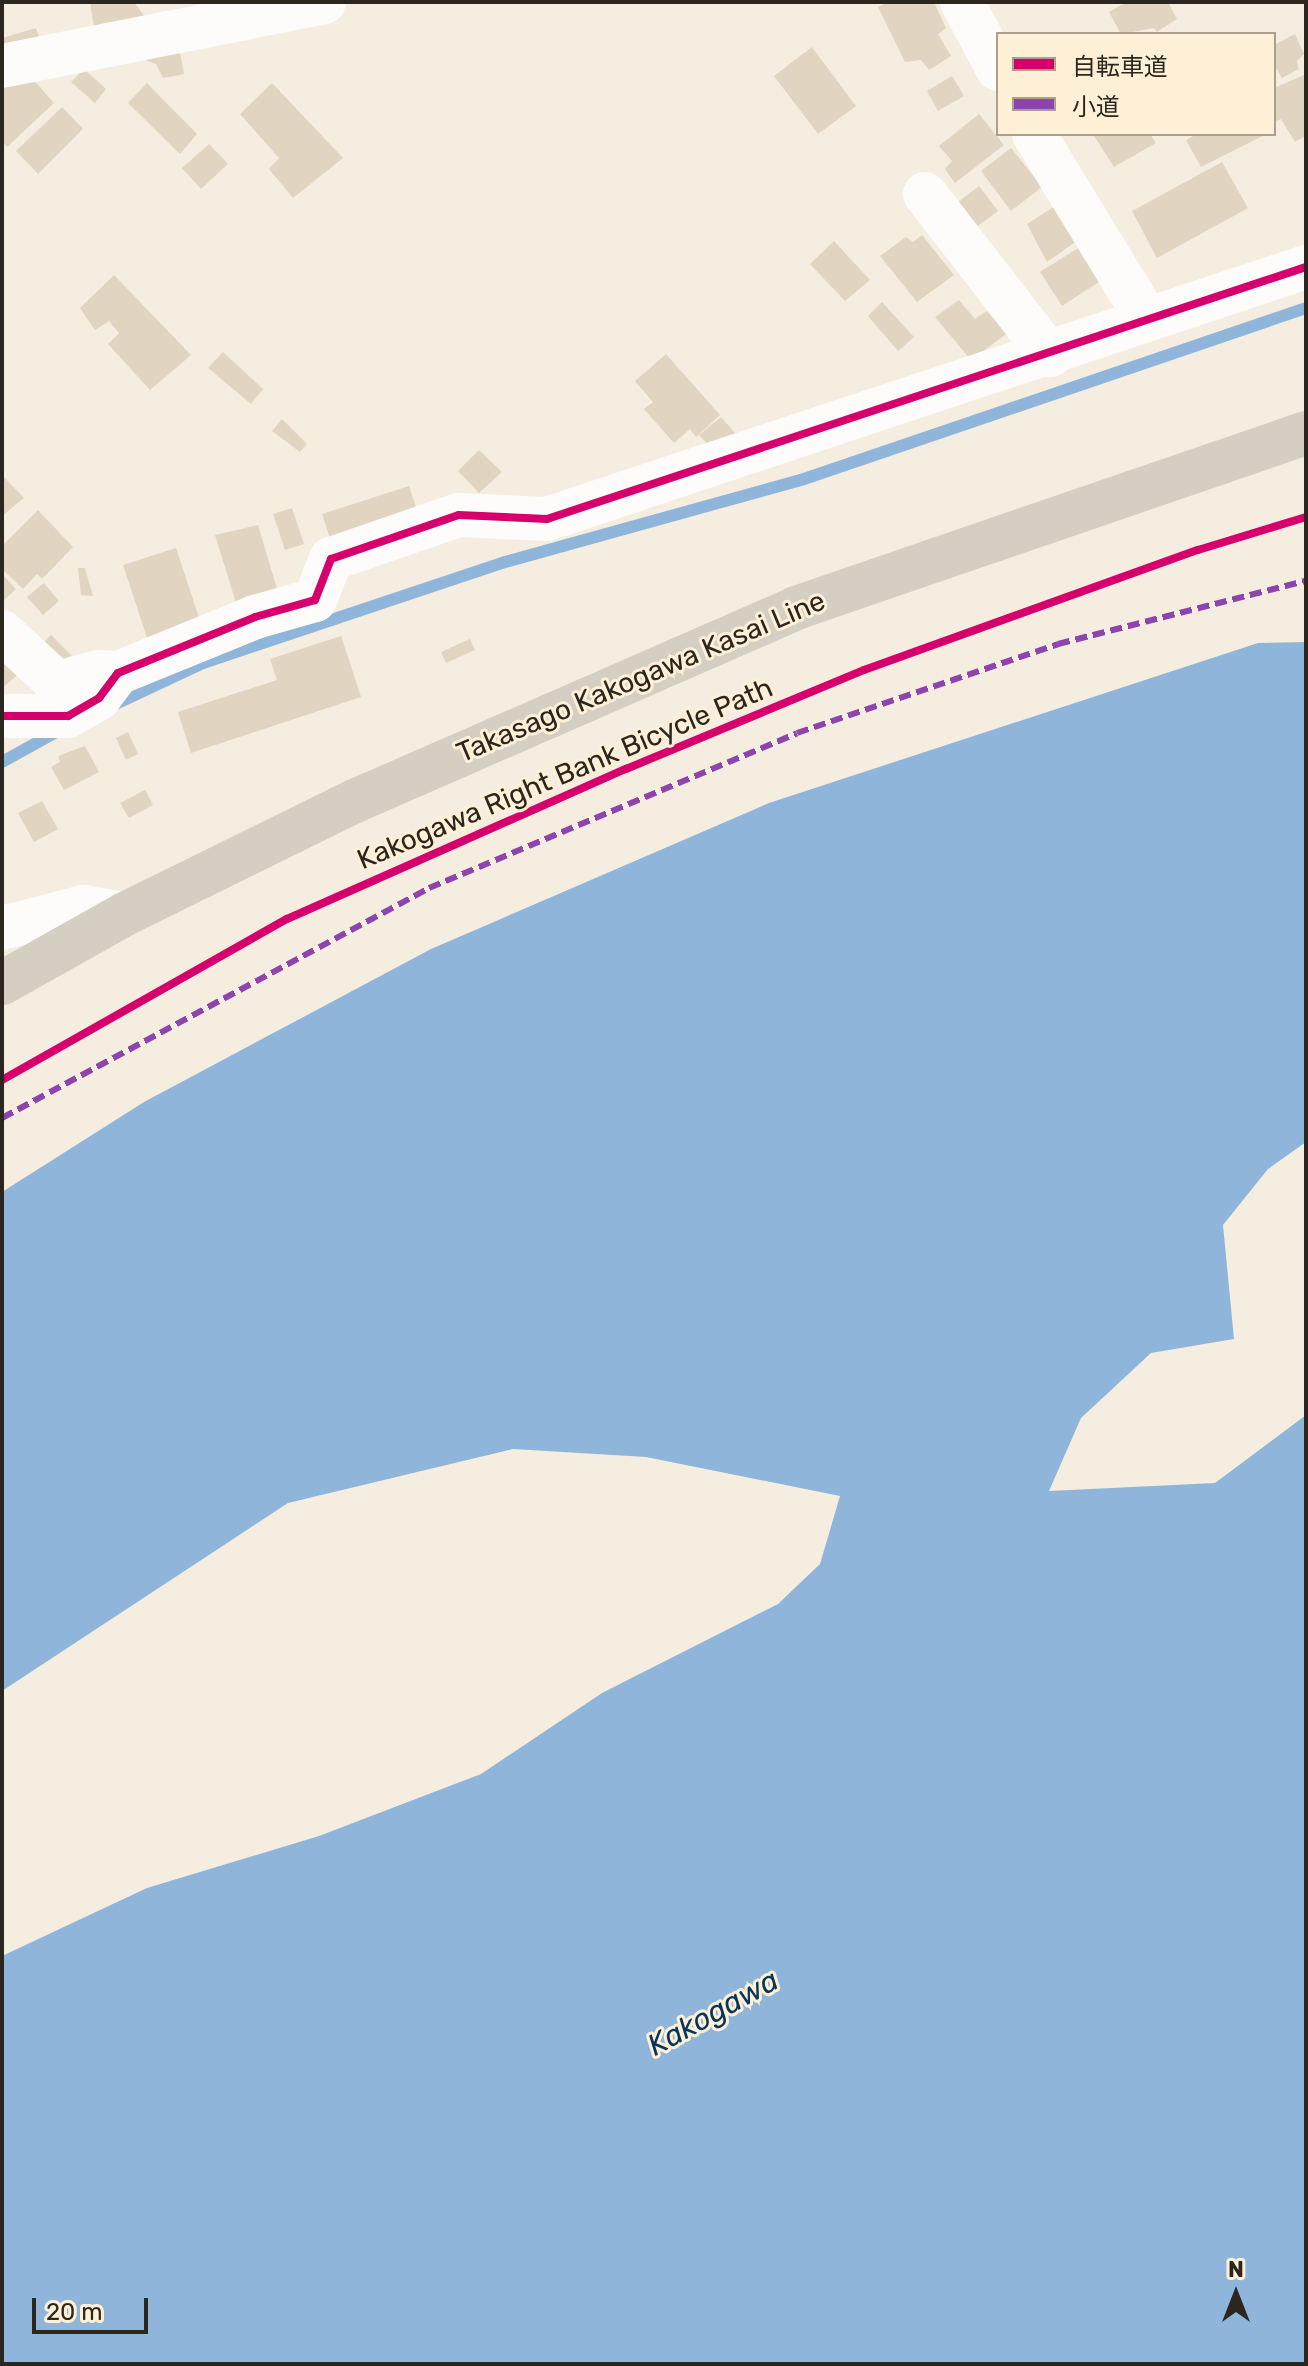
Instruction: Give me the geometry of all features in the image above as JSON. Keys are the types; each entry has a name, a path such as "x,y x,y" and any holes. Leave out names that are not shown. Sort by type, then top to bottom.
{"main road":[{"name":"Takasago Kakogawa Kasai Line","path":"2,983 125,914 355,801 796,608 1306,433"}],"street":[{"path":"2,66 324,2"},
{"path":"962,2 996,65"},
{"path":"1035,136 1147,319"},
{"path":"925,194 1050,355"},
{"path":"2,714 57,683 98,672 118,673 255,617 315,600 331,559 459,515 547,519 1050,355 1147,319 1306,267"},
{"path":"2,632 57,683"},
{"path":"2,714 68,716 99,698 118,673"},
{"path":"2,928 83,907 125,914"}],"water":[{"name":"Kakogawa","path":"1306,642 1306,1142 1268,1169 1223,1225 1234,1339 1151,1353 1081,1418 1049,1491 1215,1483 1306,1415 1306,2364 2,2364 2,1956 147,1888 319,1836 481,1774 602,1693 778,1604 820,1564 840,1496 646,1457 513,1449 288,1503 2,1691 2,1192 144,1102 431,949 769,803 1258,643"}],"building":[{"path":"90,2 134,2 154,29 95,33"},
{"path":"887,2 934,2 946,28 938,34 951,56 929,70 921,60 905,62 878,7"},
{"path":"1126,2 1168,2 1177,19 1157,32 1154,28 1120,32 1109,12"},
{"path":"36,28 42,46 2,55 2,38"},
{"path":"1295,34 1304,54 1297,61 1299,69 1282,78 1276,68 1276,44"},
{"path":"178,42 184,74 163,78 156,64 145,60 145,50"},
{"path":"812,47 856,106 818,134 774,76"},
{"path":"84,69 106,89 95,103 71,82"},
{"path":"1306,74 1306,136 1295,142 1281,119 1276,121 1276,87"},
{"path":"952,76 964,96 938,111 927,91"},
{"path":"32,78 54,103 7,147 2,142 2,88"},
{"path":"147,83 197,134 180,154 128,103"},
{"path":"272,83 343,158 293,198 269,169 279,158 240,114"},
{"path":"62,107 83,129 38,174 16,151"},
{"path":"979,114 1004,145 955,183 945,169 952,161 939,146"},
{"path":"1094,136 1151,136 1156,143 1114,167"},
{"path":"1193,136 1263,136 1201,167 1186,140"},
{"path":"209,144 228,164 201,189 182,168"},
{"path":"1011,148 1042,187 1011,211 981,171"},
{"path":"1222,162 1248,208 1157,258 1132,211"},
{"path":"979,186 998,211 975,228 957,203"},
{"path":"1055,206 1078,240 1047,262 1027,224"},
{"path":"922,235 954,275 917,302 880,256 906,237 913,242"},
{"path":"834,241 870,280 845,301 810,264"},
{"path":"1080,247 1102,280 1062,306 1040,272"},
{"path":"114,275 191,355 150,390 108,344 119,333 109,321 95,330 80,308"},
{"path":"959,300 975,319 987,311 993,318 1002,314 1012,330 971,360 935,317"},
{"path":"882,302 914,337 898,351 868,316"},
{"path":"223,352 263,389 251,404 208,368"},
{"path":"666,354 720,415 696,437 690,429 674,443 644,409 653,402 635,381"},
{"path":"721,417 737,435 716,454 699,435"},
{"path":"282,419 307,444 300,452 272,431"},
{"path":"479,450 502,472 479,493 458,471"},
{"path":"2,475 24,498 2,516"},
{"path":"409,486 420,519 333,547 322,514"},
{"path":"292,508 304,544 285,550 273,514"},
{"path":"38,510 73,547 42,579 37,574 23,589 2,569 2,546"},
{"path":"258,525 278,592 236,603 215,535"},
{"path":"176,548 202,627 149,644 123,565"},
{"path":"78,568 85,568 93,596 81,595"},
{"path":"2,574 16,589 2,602"},
{"path":"44,583 59,601 43,615 27,597"},
{"path":"51,635 72,656 62,665 40,646"},
{"path":"341,636 361,697 191,753 178,712 277,680 270,659"},
{"path":"470,639 475,650 446,663 441,652"},
{"path":"2,656 19,674 2,688"},
{"path":"128,732 138,754 126,760 116,738"},
{"path":"85,746 99,772 64,790 51,767 60,762 58,756"},
{"path":"145,790 153,805 129,818 120,803"},
{"path":"42,801 58,829 34,842 18,813"}],"waterway":[{"path":"111,706 203,663 505,562 804,479 1306,308"},
{"path":"2,762 58,731"}],"marked path":[{"path":"2,1118 429,888 797,733 1058,644 1306,581"}],"cycle path":[{"path":"2,716 68,716 99,698 118,673 255,617 315,600 331,559 459,515 547,519 1306,267"},
{"name":"Kakogawa Right Bank Bicycle Path","path":"2,1080 287,919 626,769 864,670 1198,550 1306,517"}]}
